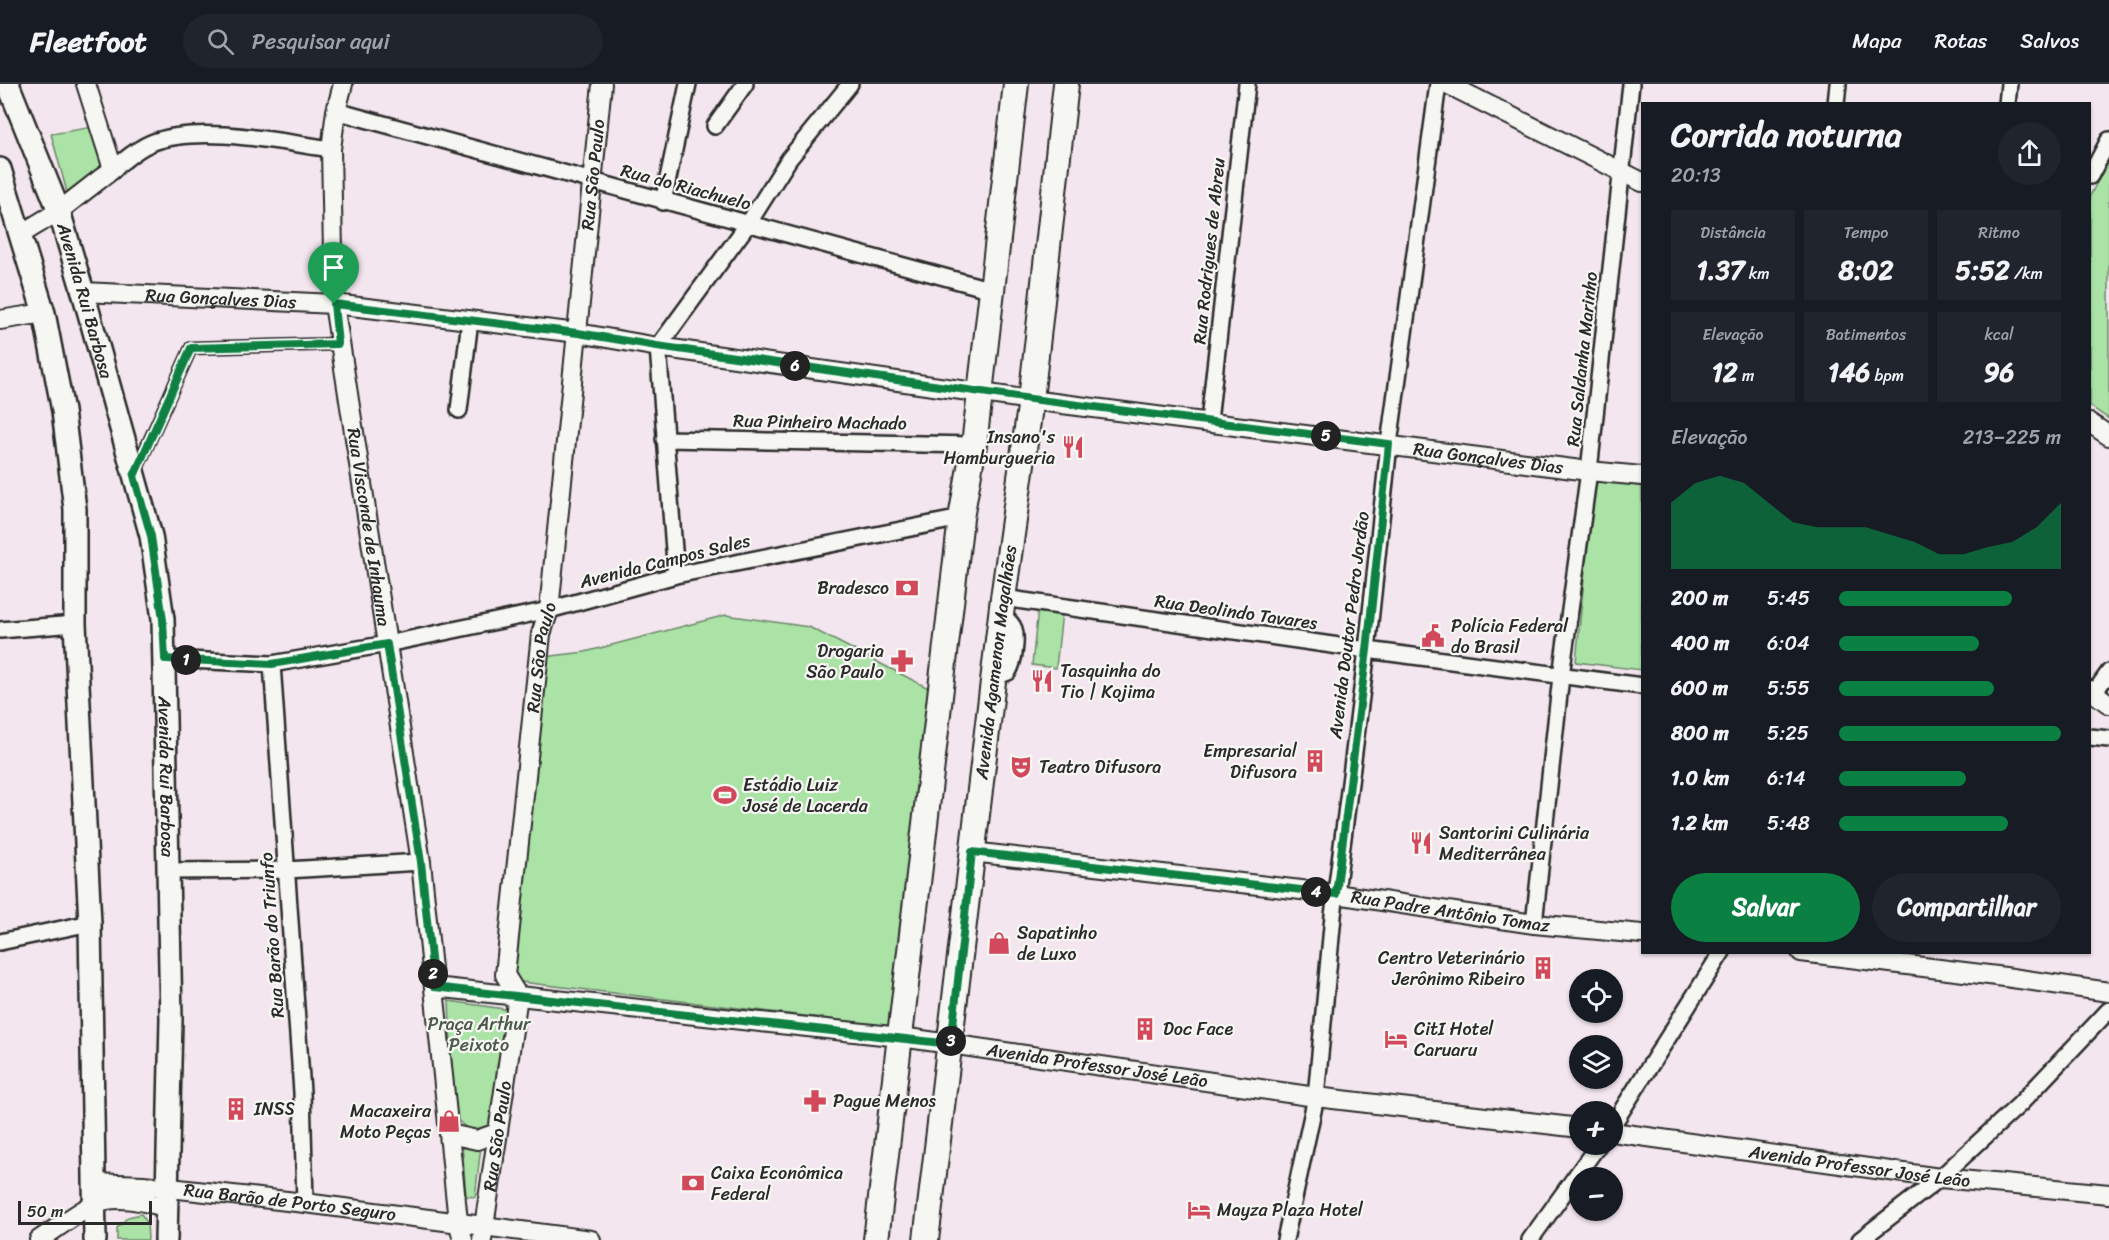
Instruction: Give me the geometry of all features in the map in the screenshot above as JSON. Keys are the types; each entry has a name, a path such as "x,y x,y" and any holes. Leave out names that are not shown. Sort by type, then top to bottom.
{"main road":[{"name":"Avenida Rui Barbosa","path":"8,84 59,211 83,292 151,536 163,620 171,1019 166,1240"},
{"path":"876,1240 961,518 974,445 1016,84"},
{"name":"Avenida Agamenon Magalhães","path":"926,1240 993,678 1031,399 1066,84"},
{"path":"0,169 44,313 63,411 75,509 75,624 90,923 95,1240"}],"street":[{"path":"86,84 113,170"},
{"name":"Rua Visconde de Inhauma","path":"343,84 336,111 331,149 334,304 338,344 421,862 458,1221 463,1240"},
{"name":"Rua São Paulo","path":"483,1233 518,996 505,975 541,634 549,610 602,84"},
{"path":"663,202 688,84"},
{"path":"715,126 745,84"},
{"path":"676,575 657,346 748,224 789,159 850,84"},
{"name":"Rua Rodrigues de Abreu","path":"1209,422 1247,84"},
{"name":"Avenida Doutor Pedro Jordão","path":"1285,1240 1316,1097 1336,894 1367,650 1389,444 1438,84"},
{"path":"1447,84 1641,181"},
{"name":"Rua Saldanha Marinho","path":"1534,924 1561,676 1589,471 1631,84"},
{"path":"1836,102 1838,84"},
{"path":"2007,102 2009,84"},
{"name":"Rua do Riachuelo","path":"336,111 992,290"},
{"path":"21,234 59,211 134,152 150,143 173,136 201,134 331,149"},
{"path":"2091,174 2109,140"},
{"name":"Rua Gonçalves Dias","path":"83,292 334,304 470,320 578,333 1031,399 1641,476"},
{"path":"0,320 44,313"},
{"path":"459,410 470,320"},
{"path":"134,476 191,348 338,344"},
{"path":"2091,424 2109,436"},
{"name":"Rua Pinheiro Machado","path":"664,439 974,445"},
{"name":"Avenida Campos Sales","path":"165,659 272,664 387,644 549,610 676,575 961,518"},
{"name":"Rua Deolindo Tavares","path":"1002,606 1641,686"},
{"path":"0,630 75,624"},
{"name":"Rua Barão do Triunfo","path":"272,664 302,1092 305,1203"},
{"path":"2109,672 2092,691 2109,704"},
{"path":"2091,737 2109,739"},
{"name":"Rua Padre Antônio Tomaz","path":"972,852 1336,894 1534,924 1641,934"},
{"path":"167,872 287,870 421,862"},
{"path":"0,942 90,923"},
{"path":"1623,1109 1721,954"},
{"path":"1830,954 1901,959 2109,992"},
{"name":"Avenida Professor José Leão","path":"434,987 901,1037 1316,1097 1569,1127"},
{"path":"1860,1240 1941,1178 2020,1104 2109,1010"},
{"path":"450,1134 477,1140 497,1133"},
{"name":"Avenida Professor José Leão","path":"1623,1134 1941,1178 2109,1194"},
{"path":"1530,1240 1591,1155"},
{"path":"39,1240 95,1193"},
{"name":"Rua Barão de Porto Seguro","path":"95,1193 142,1201 167,1198 305,1203 458,1221 483,1233 591,1240"}],"green space":[{"path":"93,127 103,166 70,203 51,134"},
{"path":"2109,159 2109,419 2091,407 2091,194"},
{"path":"1594,474 1641,478 1641,670 1576,662"},
{"path":"1038,609 1062,612 1056,668 1032,665"},
{"name":"Estádio Luiz José de Lacerda","path":"726,615 809,627 934,691 889,1026 513,981 514,946 544,657 585,652"},
{"name":"Praça Arthur Peixoto","path":"449,1001 511,1010 493,1125 471,1132 454,1117"},
{"path":"462,1144 481,1146 475,1197 466,1196"},
{"path":"141,1214 147,1222 148,1240 117,1240 117,1228 128,1217"}],"place":[{"name":"Insano's Hamburgueria","path":"1073,447"},
{"name":"Bradesco","path":"907,588"},
{"name":"Polícia Federal do Brasil","path":"1433,636"},
{"name":"Drogaria São Paulo","path":"902,661"},
{"name":"Tasquinha do Tio | Kojima","path":"1042,681"},
{"name":"Empresarial Difusora","path":"1315,761"},
{"name":"Teatro Difusora","path":"1021,767"},
{"name":"Estádio Luiz José de Lacerda","path":"725,795"},
{"name":"Santorini Culinária Mediterrânea","path":"1421,843"},
{"name":"Sapatinho de Luxo","path":"999,943"},
{"name":"Centro Veterinário Jerônimo Ribeiro","path":"1543,968"},
{"name":"Doc Face","path":"1145,1029"},
{"name":"CitI Hotel Caruaru","path":"1396,1039"},
{"name":"Pague Menos","path":"815,1101"},
{"name":"INSS","path":"236,1109"},
{"name":"Macaxeira Moto Peças","path":"449,1121"},
{"name":"Caixa Econômica Federal","path":"693,1183"},
{"name":"Mayza Plaza Hotel","path":"1199,1210"}],"route":[{"path":"334,304 578,333 1031,399 1389,444 1367,650 1336,894 972,852 951,1044 434,987 421,862 387,644 272,664 165,659 163,620 151,536 134,476 191,348 338,344 334,304"}]}
